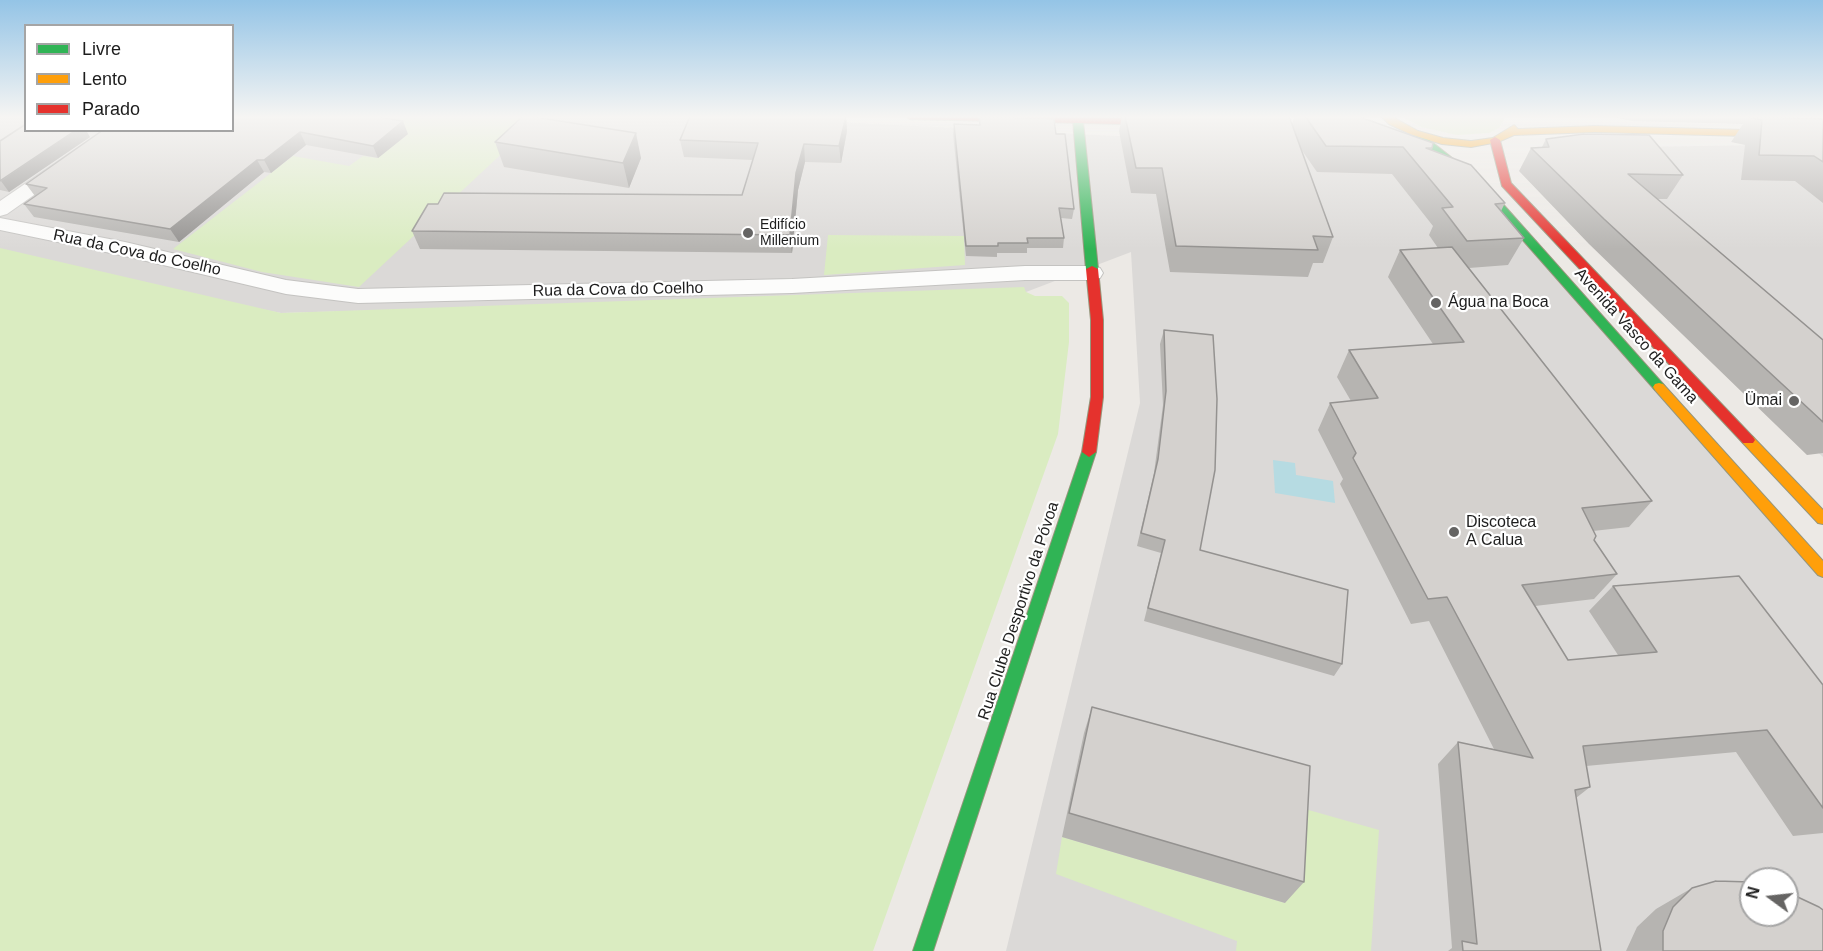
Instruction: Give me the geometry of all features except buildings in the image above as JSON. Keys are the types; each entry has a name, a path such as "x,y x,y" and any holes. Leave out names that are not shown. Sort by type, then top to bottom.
{"main road":[{"path":"1082,160 1092,273"},
{"name":"Avenida Vasco da Gama","path":"1448,160 1481,186 1823,572"},
{"name":"Avenida Vasco da Gama","path":"1501,160 1506,184 1823,519"},
{"name":"Rua Clube Desportivo da Póvoa","path":"923,951 1088,457 1097,397 1097,320 1092,273"}],"street":[{"path":"0,210 73,160"},
{"name":"Rua da Cova do Coelho","path":"0,224 125,249 286,287 358,296 792,286 1025,273 1092,273"}],"shaded area":[{"path":"0,160 1417,160 1481,186 1823,579 1823,951 1006,951 1140,403 1131,252 1026,292 281,313 0,257"},
{"path":"1560,160 1823,160 1823,457 1540,190"}],"green space":[{"path":"287,160 318,160 349,166 357,160 495,160 359,287 262,272 173,249"},
{"path":"828,235 964,236 965,265 824,275"},
{"path":"0,248 281,313 1024,287 1026,292 1035,296 1062,296 1069,303 1069,342 1058,434 873,951 0,951"},
{"path":"1291,805 1379,830 1371,951 1236,951 1237,941 1056,874 1062,837 1285,903"}],"water":[{"path":"1273,460 1295,463 1296,475 1333,481 1335,503 1275,493"}],"traffic: fast":[{"path":"1082,160 1092,269"},
{"path":"1449,160 1481,186 1659,387"},
{"path":"923,951 1089,452"}],"traffic: slow":[{"path":"1659,387 1823,571"},
{"path":"1748,440 1823,519"}],"traffic: jam":[{"path":"1500,160 1506,184 1748,440"},
{"path":"1089,452 1097,397 1097,320 1092,269"}],"place":[{"name":"Edifício Millenium","path":"748,233"},
{"name":"Água na Boca","path":"1436,303"},
{"name":"Ümai","path":"1794,401"},
{"name":"Discoteca A Calua","path":"1454,532"}]}
